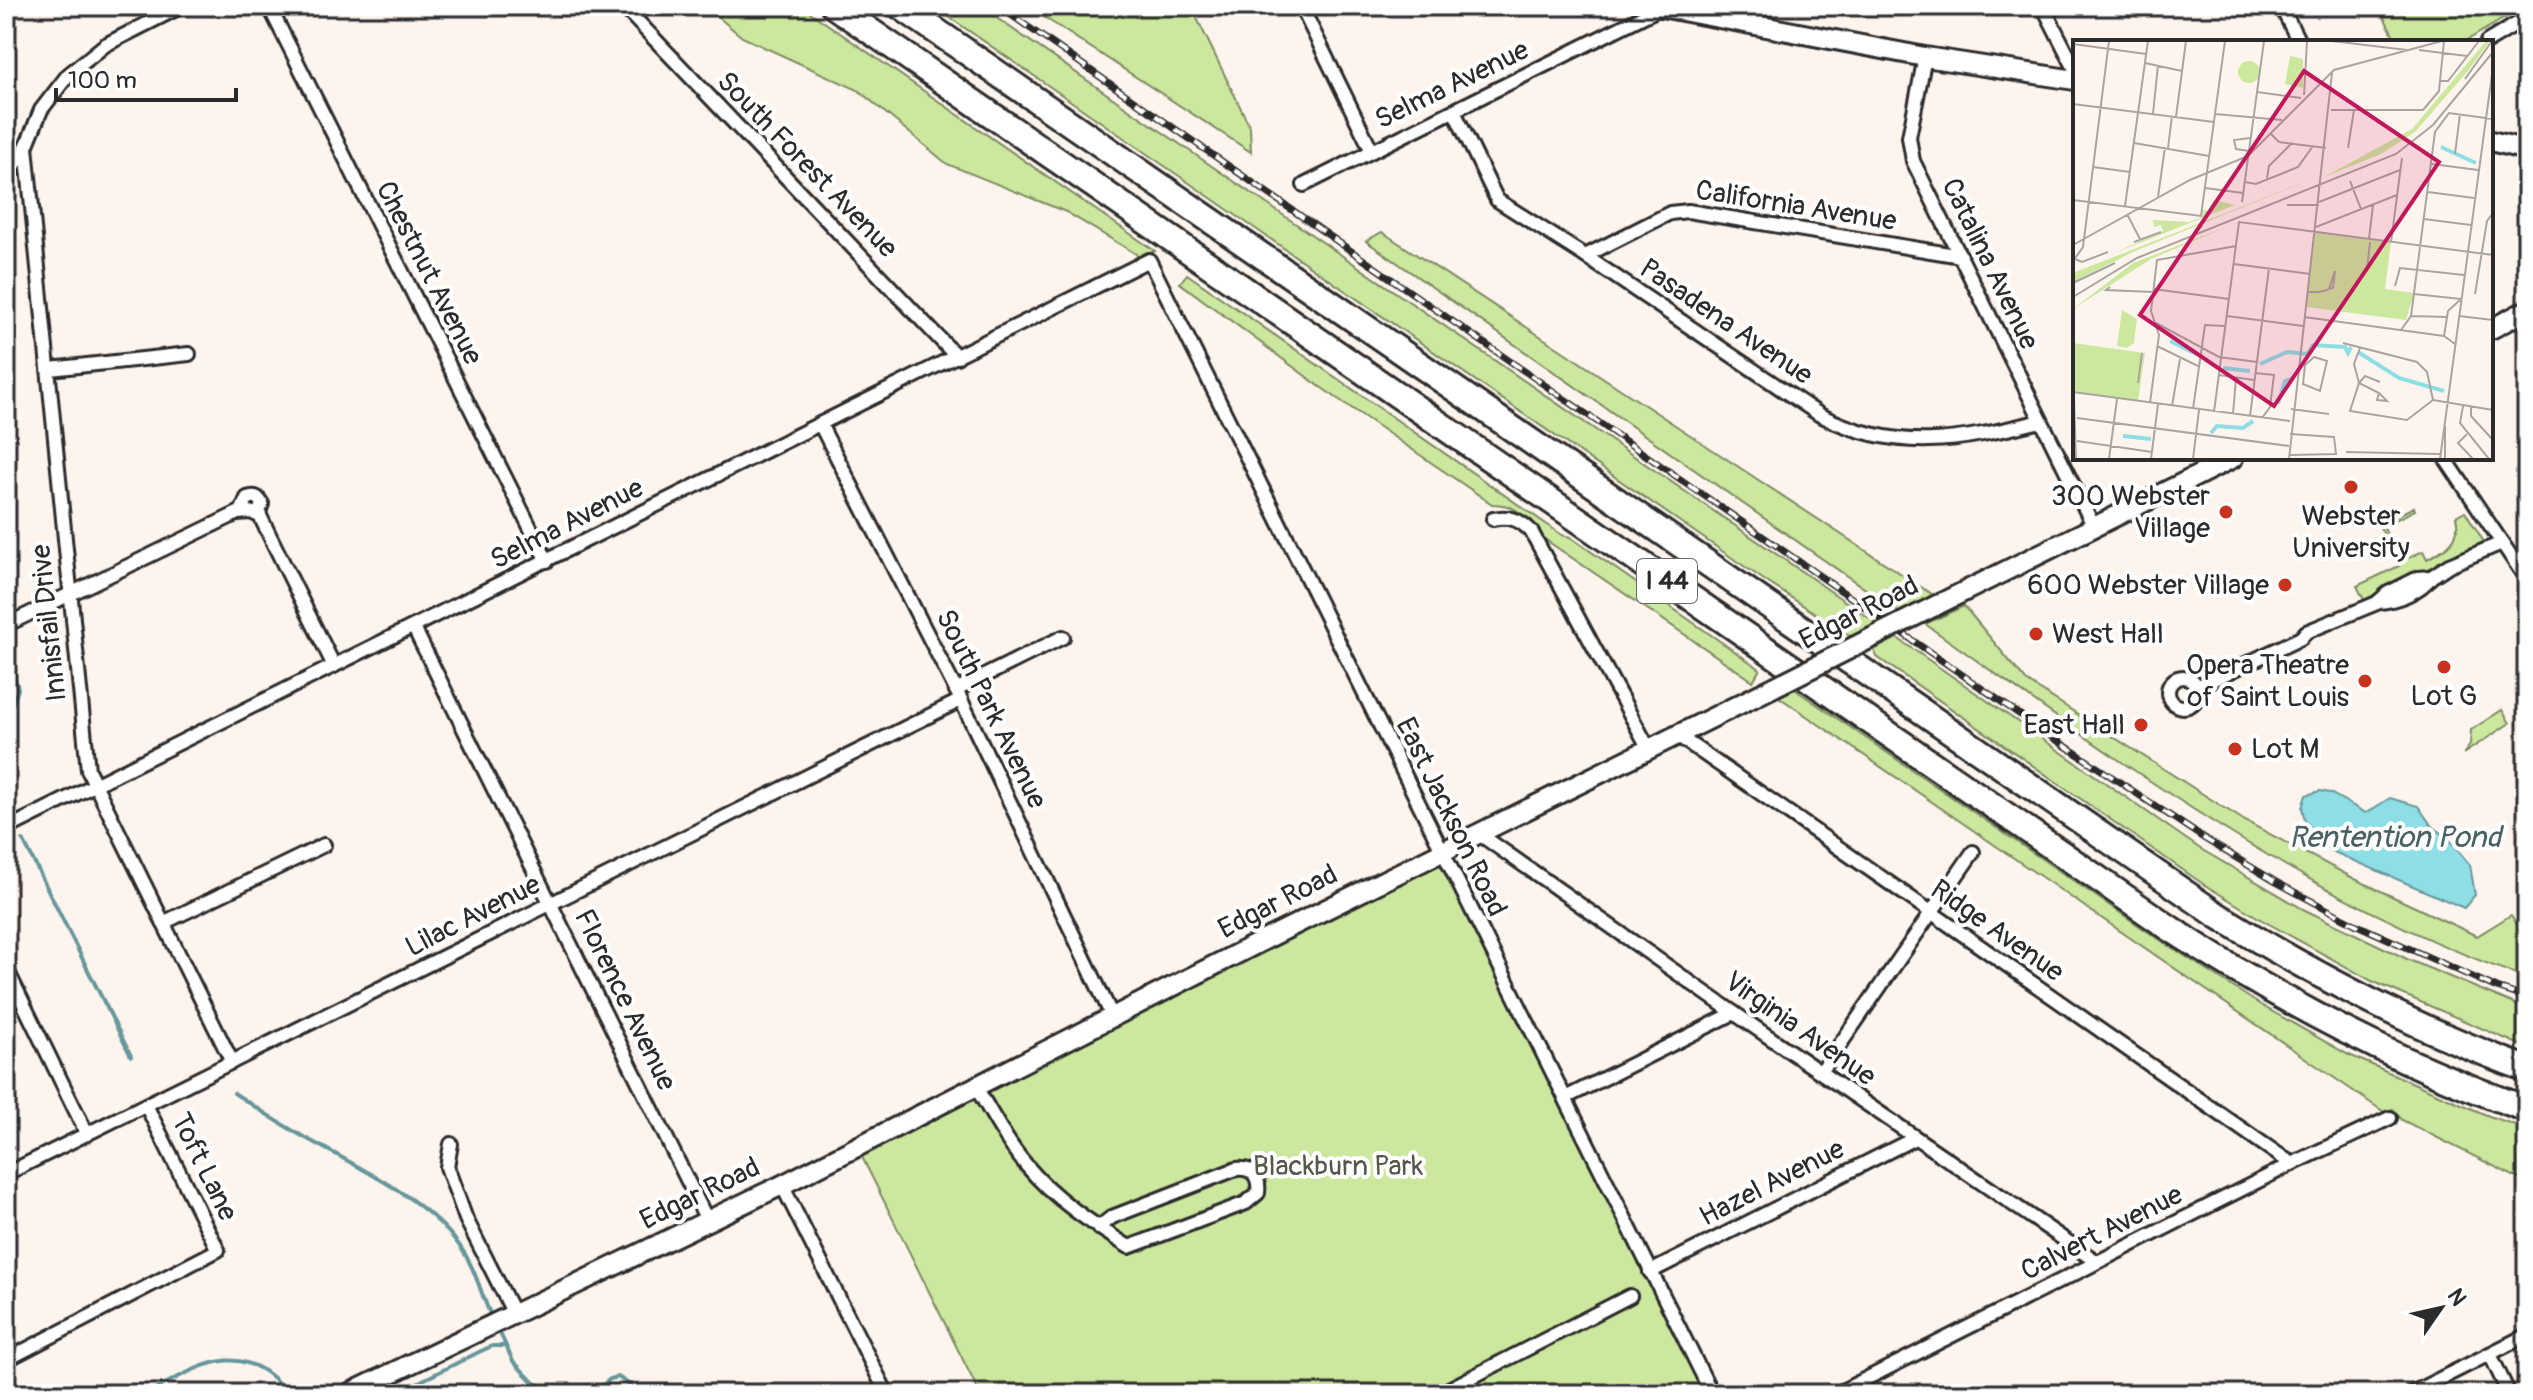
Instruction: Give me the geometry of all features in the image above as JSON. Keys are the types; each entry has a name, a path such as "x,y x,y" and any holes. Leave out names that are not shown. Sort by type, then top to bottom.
{"highway":[{"name":"I 44","path":"834,6 2182,937 2327,1022 2450,1079 2527,1109"},
{"name":"I 44","path":"900,6 2217,915 2368,1001 2452,1040 2527,1069"}],"street":[{"path":"6,179 26,147 41,110 53,91 85,59 105,45 182,6"},
{"name":"Chestnut Avenue","path":"269,6 547,561"},
{"name":"South Forest Avenue","path":"623,6 957,357"},
{"path":"1301,6 1372,151"},
{"path":"2043,6 2073,65"},
{"path":"2281,6 2298,40"},
{"path":"1661,7 1925,57 2073,80"},
{"name":"Selma Avenue","path":"1304,185 1661,7"},
{"path":"2490,40 2527,18"},
{"name":"Catalina Avenue","path":"1925,57 1909,137 1916,169 2094,527"},
{"name":"Pasadena Avenue","path":"1454,111 1497,200 1820,415 1848,429 1882,438 1935,442 1970,438 2041,421"},
{"path":"2493,142 2527,150"},
{"name":"Innisfail Drive","path":"26,147 88,770 232,1062"},
{"name":"California Avenue","path":"1585,256 1670,213 1688,211 1961,256"},
{"name":"Selma Avenue","path":"6,829 1149,260"},
{"name":"East Jackson Road","path":"1149,260 1440,852 1712,1394"},
{"path":"2493,328 2527,310"},
{"path":"50,369 189,354"},
{"name":"South Park Avenue","path":"820,424 959,695 1113,1018"},
{"name":"Edgar Road","path":"348,1394 708,1222 1440,852 2229,460"},
{"path":"2446,460 2527,580"},
{"path":"6,625 250,513 334,666"},
{"path":"1493,519 1505,516 1531,531 1649,749"},
{"path":"2197,687 2301,638 2306,632 2377,603 2388,593 2418,578 2431,577 2449,565 2502,543"},
{"name":"Florence Avenue","path":"414,628 708,1222"},
{"name":"Lilac Avenue","path":"6,1174 369,996 959,695 1063,637"},
{"name":"Ridge Avenue","path":"1677,735 2292,1164"},
{"name":"Virginia Avenue","path":"1478,833 2097,1262"},
{"path":"163,923 324,845"},
{"path":"1821,1072 1973,852"},
{"path":"6,968 87,1134"},
{"path":"6,1000 18,993"},
{"path":"1565,1098 1734,1013"},
{"path":"976,1087 1026,1166 1058,1197 1098,1228 1129,1247 1246,1203 1258,1193 1257,1178 1246,1168 1236,1169 1112,1217 1098,1228"},
{"name":"Toft Lane","path":"6,1360 218,1250 146,1105"},
{"name":"Calvert Avenue","path":"1836,1394 2292,1164 2390,1118"},
{"name":"Hazel Avenue","path":"1650,1272 1915,1138"},
{"path":"451,1144 447,1167 502,1320"},
{"path":"782,1185 887,1394"},
{"path":"1439,1394 1630,1296"},
{"path":"2410,1394 2527,1335"},
{"path":"2490,1354 2509,1394"}],"green space":[{"path":"705,6 801,6 1155,251 1138,258 1066,212 947,164 858,90 742,37"},
{"path":"933,6 979,6 1878,624 1852,637 1767,582"},
{"path":"1027,6 1085,6 1089,13 1102,6 1191,6 1250,127 1251,152"},
{"path":"2378,6 2525,6 2467,40 2396,40"},
{"path":"1382,232 1933,595 1900,613 1366,241"},
{"path":"1187,274 1760,669 1753,681 1537,534 1514,509 1492,504 1319,386 1180,283"},
{"path":"2414,507 2415,510 2383,526 2400,562 2423,551 2427,559 2446,547 2457,531 2456,516 2465,511 2484,542 2364,600 2357,586 2399,566 2380,527 2381,523"},
{"path":"1964,606 2026,681 2245,821 2355,879 2477,936 2511,915 2527,939 2527,978 2445,946 2366,909 2289,868 2140,774 1925,624"},
{"path":"1897,638 2199,848 2303,909 2409,960 2527,1009 2527,1048 2372,981 2203,884 1877,657 1874,650"},
{"path":"1793,688 2151,934 2259,1004 2347,1054 2489,1116 2527,1129 2527,1183 2402,1120 2393,1109 2384,1112 1776,695"},
{"path":"2502,710 2510,723 2463,754 2470,745 2471,730"},
{"name":"Blackburn Park","path":"1439,856 1708,1394 980,1394 859,1151"}],"water":[{"name":"Rentention Pond","path":"2320,791 2330,793 2366,813 2390,798 2418,806 2431,825 2447,837 2470,865 2475,895 2464,908 2329,850 2305,821 2302,808 2306,795"}],"waterway":[{"path":"6,646 18,689 6,721"},
{"path":"6,792 11,809"},
{"path":"23,840 131,1056"},
{"path":"234,1093 293,1131 365,1170 427,1211 465,1254 492,1318"},
{"path":"498,1329 513,1361 534,1383 544,1388 594,1392 610,1379 618,1377 630,1385 633,1394"},
{"path":"395,1394 492,1346 505,1346"},
{"path":"146,1394 184,1374 220,1361 254,1365 271,1376 288,1394"}],"railway":[{"path":"998,6 2055,739 2205,839 2276,882 2357,925 2497,988 2527,998"}],"place":[{"name":"Webster University","path":"2351,487"},
{"name":"300 Webster Village","path":"2226,512"},
{"name":"600 Webster Village","path":"2285,585"},
{"name":"West Hall","path":"2036,634"},
{"name":"Lot G","path":"2444,667"},
{"name":"Opera Theatre of Saint Louis","path":"2365,681"},
{"name":"East Hall","path":"2141,725"},
{"name":"Lot M","path":"2235,749"}]}
